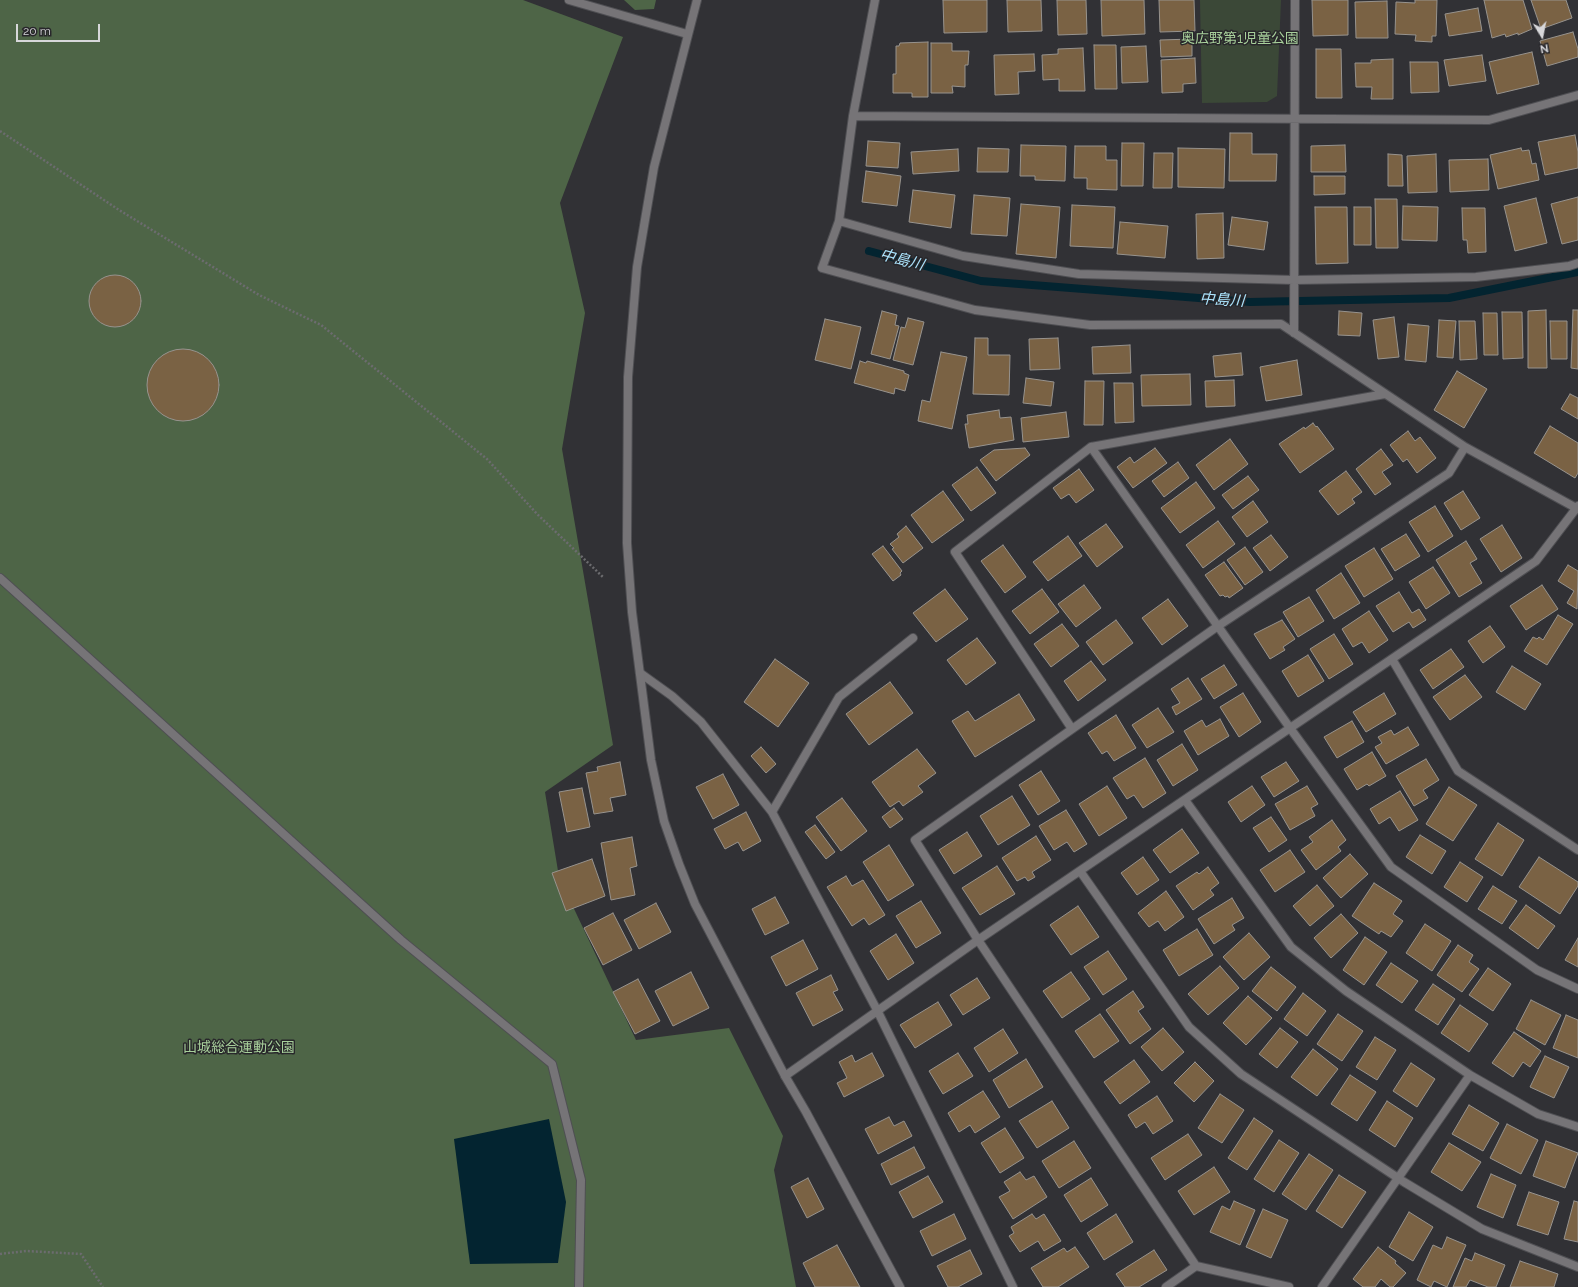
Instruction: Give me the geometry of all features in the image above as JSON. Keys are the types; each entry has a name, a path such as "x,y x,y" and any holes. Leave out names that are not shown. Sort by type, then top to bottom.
{"street":[{"path":"569,0 688,34"},
{"path":"697,0 654,167 637,267 628,377 627,543 632,612 650,760 664,821 695,904 785,1076 806,1112 900,1287"},
{"path":"785,1076 978,940 1536,561 1578,507 1465,447 1281,324 1090,325 975,310 822,268 839,221 853,116 875,0"},
{"path":"1294,333 1295,0"},
{"path":"853,116 1489,120 1578,95"},
{"path":"839,221 963,256 1079,274 1294,280 1476,277 1569,266 1578,263"},
{"path":"1072,729 955,552 1091,448 1385,394"},
{"path":"1289,1287 1196,1266 978,940 915,840 1218,626 1449,473 1465,447"},
{"path":"1091,448 1290,728 1391,867 1537,970 1578,989"},
{"path":"0,578 401,940 552,1064 581,1180 580,1287"},
{"path":"772,812 839,697 913,638"},
{"path":"1392,659 1458,771 1578,850"},
{"path":"640,673 672,696 701,722 772,812 877,1010 1013,1287"},
{"path":"1185,800 1291,947 1346,991 1470,1075 1538,1114 1578,1127"},
{"path":"1080,871 1189,1027 1241,1074 1398,1178 1482,1229 1578,1267"},
{"path":"1322,1287 1470,1075"},
{"path":"1166,1287 1196,1266"}],"path":[{"path":"0,131 119,210 259,295 321,325 487,459 537,514 604,578"},
{"path":"0,1254 26,1251 81,1254 103,1287"}],"green space":[{"name":"山城総合運動公園","path":"0,0 523,0 623,37 560,203 585,313 562,449 613,745 545,792 559,877 636,1040 729,1028 783,1136 774,1170 796,1287 0,1287"},
{"path":"624,0 656,0 654,9 635,10"},
{"name":"奥広野第1児童公園","path":"1200,0 1281,0 1277,96 1267,102 1202,103"}],"water":[{"path":"549,1119 566,1202 558,1263 470,1264 454,1139"}],"building":[{"path":"943,0 987,0 987,32 944,33"},
{"path":"1007,0 1041,0 1042,31 1008,32"},
{"path":"1057,0 1086,0 1087,34 1058,35"},
{"path":"1101,0 1144,0 1145,34 1102,36"},
{"path":"1159,0 1194,0 1195,31 1160,32"},
{"path":"1312,0 1348,0 1348,35 1313,36"},
{"path":"1415,0 1437,0 1436,36 1432,36 1432,42 1415,41 1416,35 1395,34 1396,2 1415,3"},
{"path":"1484,0 1523,0 1532,29 1518,35 1518,33 1506,37 1505,34 1492,38"},
{"path":"1531,0 1566,0 1572,18 1541,29"},
{"path":"1387,1 1388,38 1356,38 1355,2"},
{"path":"1478,8 1482,31 1449,36 1445,14"},
{"path":"1573,32 1578,49 1578,57 1547,66 1540,41"},
{"path":"1192,39 1192,56 1161,57 1160,40"},
{"path":"928,42 928,97 912,97 912,93 893,93 893,74 896,74 896,46 899,46 900,43"},
{"path":"931,43 952,43 952,51 969,51 968,65 965,65 965,87 952,86 953,93 931,93"},
{"path":"1094,45 1116,45 1117,89 1095,89"},
{"path":"1146,46 1148,82 1122,83 1121,47"},
{"path":"1083,48 1085,91 1059,91 1059,79 1043,80 1042,55 1058,54 1058,49"},
{"path":"1316,49 1341,49 1342,98 1316,98"},
{"path":"1532,52 1539,84 1497,94 1489,62"},
{"path":"1034,54 1035,71 1018,72 1019,94 995,95 994,55"},
{"path":"1482,55 1486,81 1449,86 1444,60"},
{"path":"1195,58 1196,83 1183,84 1183,92 1162,93 1161,60"},
{"path":"1393,59 1393,99 1371,99 1372,87 1356,87 1355,63 1371,63 1371,60"},
{"path":"1410,62 1438,62 1439,92 1411,93"},
{"path":"1230,133 1252,133 1252,154 1277,154 1276,181 1229,181"},
{"path":"1575,135 1578,152 1578,168 1545,175 1538,142"},
{"path":"868,141 900,143 898,168 866,166"},
{"path":"1122,143 1144,143 1143,186 1121,186"},
{"path":"1021,145 1066,146 1065,181 1035,180 1035,176 1020,176"},
{"path":"1345,145 1346,172 1311,172 1311,146"},
{"path":"1075,146 1106,146 1106,160 1117,160 1117,190 1087,189 1087,178 1074,178"},
{"path":"978,148 1009,149 1008,172 977,172"},
{"path":"1178,148 1225,149 1224,188 1178,187"},
{"path":"1521,148 1522,151 1529,150 1532,164 1536,163 1539,180 1498,189 1490,155"},
{"path":"958,149 959,171 913,174 911,152"},
{"path":"1154,153 1173,153 1172,188 1153,188"},
{"path":"1388,154 1402,155 1403,186 1388,186"},
{"path":"1436,154 1437,192 1408,193 1407,156"},
{"path":"1488,159 1489,190 1450,192 1449,160"},
{"path":"866,171 901,176 897,206 862,202"},
{"path":"1314,176 1345,176 1345,194 1314,195"},
{"path":"913,190 955,195 951,228 909,222"},
{"path":"974,195 1010,198 1007,236 971,234"},
{"path":"1578,197 1578,240 1562,244 1551,204"},
{"path":"1536,198 1547,243 1515,251 1504,206"},
{"path":"1375,199 1397,199 1398,248 1376,248"},
{"path":"1021,204 1060,207 1056,258 1016,254"},
{"path":"1072,205 1115,207 1113,248 1070,246"},
{"path":"1403,206 1438,207 1437,241 1402,240"},
{"path":"1315,207 1347,207 1348,263 1316,264"},
{"path":"1354,207 1371,207 1371,245 1354,245"},
{"path":"1462,208 1485,208 1486,252 1468,253 1467,240 1463,240"},
{"path":"1223,213 1224,258 1197,259 1196,214"},
{"path":"1232,217 1268,222 1264,250 1228,245"},
{"path":"1120,222 1168,226 1165,258 1117,254"},
{"path":"110,275 120,275 129,279 137,287 141,296 141,306 137,315 129,323 120,327 110,327 101,323 93,315 89,306 89,296 93,287 101,279"},
{"path":"1546,310 1547,368 1528,368 1528,311"},
{"path":"1573,310 1578,310 1578,369 1571,368"},
{"path":"882,311 897,315 895,325 899,326 890,359 871,354"},
{"path":"1339,311 1362,313 1360,336 1338,335"},
{"path":"1502,312 1522,312 1523,358 1503,359"},
{"path":"1483,313 1497,313 1498,355 1484,355"},
{"path":"1394,317 1399,357 1378,359 1373,320"},
{"path":"908,318 924,322 913,365 893,360 901,327 905,328"},
{"path":"825,319 861,327 851,369 815,360"},
{"path":"1439,320 1456,321 1453,358 1437,357"},
{"path":"1459,321 1475,321 1477,359 1460,360"},
{"path":"1550,321 1567,321 1567,359 1551,359"},
{"path":"1408,324 1429,326 1426,362 1405,360"},
{"path":"975,338 988,338 988,355 1010,355 1009,395 973,394"},
{"path":"1058,338 1060,369 1030,370 1029,339"},
{"path":"1130,345 1131,373 1093,374 1092,347"},
{"path":"183,349 203,355 213,365 219,385 213,405 203,415 183,421 163,415 153,405 147,385 153,365 163,355"},
{"path":"941,352 967,357 952,429 918,421 922,400 930,402"},
{"path":"1241,353 1243,375 1215,377 1213,356"},
{"path":"1297,360 1302,395 1266,401 1260,367"},
{"path":"860,361 866,363 867,361 904,371 904,373 909,375 905,391 895,388 894,394 854,383"},
{"path":"1457,371 1487,389 1464,428 1434,410"},
{"path":"1190,374 1191,405 1142,406 1141,375"},
{"path":"1026,378 1054,382 1051,406 1023,403"},
{"path":"1234,380 1235,406 1206,407 1205,381"},
{"path":"1085,381 1104,381 1103,425 1084,425"},
{"path":"1114,383 1133,383 1134,422 1115,423"},
{"path":"1570,394 1578,398 1578,419 1561,409"},
{"path":"999,410 1000,418 1011,417 1014,440 969,448 965,424 968,424 967,415"},
{"path":"1066,412 1069,437 1023,442 1021,418"},
{"path":"1313,423 1316,427 1317,426 1334,449 1300,473 1279,444 1304,427 1305,429"},
{"path":"1550,426 1578,443 1578,473 1575,478 1534,453"},
{"path":"1408,431 1415,441 1420,437 1436,458 1417,473 1407,459 1403,462 1390,445"},
{"path":"1230,439 1248,464 1214,490 1196,465"},
{"path":"1025,448 1030,455 996,481 980,460 994,450"},
{"path":"1155,448 1167,463 1133,488 1117,467 1130,457 1134,463"},
{"path":"1381,449 1393,465 1382,472 1391,484 1375,495 1356,469"},
{"path":"1178,462 1189,478 1164,497 1152,481"},
{"path":"977,467 996,493 971,511 952,485"},
{"path":"1079,469 1094,490 1076,503 1069,494 1061,499 1053,488"},
{"path":"1346,471 1362,492 1352,499 1355,503 1338,515 1319,491"},
{"path":"1248,476 1259,490 1233,509 1222,495"},
{"path":"1196,482 1215,508 1180,533 1161,508"},
{"path":"943,491 964,520 932,543 911,515"},
{"path":"1463,491 1480,518 1461,530 1444,503"},
{"path":"1253,501 1268,522 1247,537 1232,517"},
{"path":"1435,506 1453,536 1428,552 1409,522"},
{"path":"1218,521 1235,544 1203,568 1186,545"},
{"path":"1106,524 1123,547 1097,567 1079,543"},
{"path":"1502,525 1522,558 1501,572 1480,539"},
{"path":"906,526 923,548 903,563 890,544 899,537 897,534"},
{"path":"1406,534 1420,556 1395,571 1381,549"},
{"path":"1271,535 1288,557 1270,571 1253,548"},
{"path":"1068,536 1082,556 1048,581 1033,562"},
{"path":"1466,541 1477,559 1470,563 1482,583 1459,597 1436,560"},
{"path":"1003,545 1026,577 1005,593 981,561"},
{"path":"883,546 902,571 900,573 901,575 893,581 872,554"},
{"path":"1245,547 1263,572 1245,585 1227,560"},
{"path":"1374,548 1393,579 1364,597 1345,566"},
{"path":"1224,562 1243,588 1229,598 1228,596 1220,596 1205,575"},
{"path":"1568,565 1578,571 1577,609 1567,603 1574,591 1558,581"},
{"path":"1433,567 1450,593 1426,609 1409,582"},
{"path":"1341,573 1360,603 1334,619 1316,590"},
{"path":"1084,585 1101,608 1076,627 1058,604"},
{"path":"1542,585 1558,609 1526,630 1510,606"},
{"path":"945,589 968,619 936,642 913,613"},
{"path":"1042,589 1059,612 1030,634 1012,611"},
{"path":"1399,592 1412,613 1419,609 1426,620 1413,628 1409,622 1393,632 1376,606"},
{"path":"1309,597 1324,621 1298,637 1283,612"},
{"path":"1168,599 1188,626 1162,645 1142,618"},
{"path":"1369,611 1388,640 1369,653 1362,642 1353,647 1342,629"},
{"path":"1558,615 1573,624 1547,665 1524,651 1533,637 1537,639 1539,637 1543,640"},
{"path":"1116,620 1133,643 1103,665 1086,642"},
{"path":"1282,620 1295,639 1283,647 1285,650 1270,659 1254,634"},
{"path":"1062,624 1079,646 1051,667 1034,644"},
{"path":"1490,626 1505,647 1483,663 1468,641"},
{"path":"1334,634 1353,664 1329,679 1310,649"},
{"path":"977,638 996,663 966,685 947,660"},
{"path":"1451,649 1464,667 1433,689 1420,670"},
{"path":"1308,655 1324,681 1298,697 1282,671"},
{"path":"775,659 809,683 778,727 744,702"},
{"path":"1091,661 1106,680 1078,701 1064,681"},
{"path":"1224,665 1237,685 1214,699 1201,679"},
{"path":"1512,666 1541,684 1525,710 1496,692"},
{"path":"1465,675 1482,697 1450,720 1433,697"},
{"path":"1188,678 1202,699 1176,715 1172,707 1180,703 1171,689"},
{"path":"890,682 913,713 869,745 846,714"},
{"path":"1243,693 1261,722 1239,737 1220,707"},
{"path":"1384,693 1396,714 1366,732 1353,712"},
{"path":"1019,694 1035,720 975,757 952,721 968,711 975,721"},
{"path":"1158,708 1174,732 1147,748 1132,725"},
{"path":"1116,715 1136,748 1114,761 1107,751 1102,754 1088,733"},
{"path":"1220,719 1229,736 1198,755 1184,731 1202,720 1206,727"},
{"path":"1352,721 1364,742 1337,758 1324,737"},
{"path":"1408,727 1419,745 1386,764 1375,747 1382,743 1378,737 1391,730 1394,735"},
{"path":"1182,744 1198,770 1173,786 1157,760"},
{"path":"761,747 776,764 766,773 751,756"},
{"path":"917,749 936,773 918,786 923,792 903,806 899,801 890,807 872,782"},
{"path":"1372,752 1386,776 1369,786 1367,784 1357,790 1344,769"},
{"path":"1145,758 1166,793 1143,808 1134,795 1127,799 1113,778"},
{"path":"1426,759 1439,780 1423,790 1428,798 1414,806 1396,776"},
{"path":"620,762 626,795 610,798 613,811 594,814 586,773 598,771 597,767"},
{"path":"1286,762 1299,781 1274,797 1261,777"},
{"path":"1041,771 1060,801 1038,815 1019,785"},
{"path":"723,774 739,805 713,819 696,787"},
{"path":"1107,786 1127,818 1099,836 1079,804"},
{"path":"1252,786 1265,805 1241,822 1228,802"},
{"path":"1307,786 1318,804 1311,808 1315,816 1290,830 1275,804"},
{"path":"1449,787 1477,805 1453,841 1426,824"},
{"path":"582,788 590,827 567,832 559,792"},
{"path":"1400,791 1418,820 1399,831 1390,817 1379,824 1370,809"},
{"path":"1012,796 1030,825 998,845 980,816"},
{"path":"842,798 867,831 841,851 816,817"},
{"path":"894,808 903,819 890,828 882,817"},
{"path":"1066,810 1087,844 1074,852 1067,842 1054,850 1039,826"},
{"path":"746,812 761,841 743,851 738,842 725,849 714,829"},
{"path":"1271,817 1287,840 1269,852 1253,828"},
{"path":"1332,820 1346,840 1338,847 1341,851 1316,870 1301,850 1313,842 1309,837"},
{"path":"1498,823 1524,840 1502,876 1475,859"},
{"path":"815,825 835,852 826,859 805,832"},
{"path":"1182,829 1199,853 1170,873 1153,850"},
{"path":"967,832 982,856 954,874 939,850"},
{"path":"1420,835 1446,851 1432,874 1406,857"},
{"path":"1036,836 1051,860 1032,872 1035,877 1028,881 1025,877 1017,881 1002,858"},
{"path":"632,837 637,866 630,868 635,895 611,900 601,843"},
{"path":"889,845 914,885 888,901 863,862"},
{"path":"1290,850 1305,872 1275,892 1260,870"},
{"path":"1350,854 1368,874 1341,898 1323,878"},
{"path":"1143,857 1159,880 1137,895 1121,873"},
{"path":"1539,857 1578,882 1578,886 1560,914 1519,887"},
{"path":"592,859 605,896 566,911 552,873"},
{"path":"1460,862 1483,877 1467,902 1444,887"},
{"path":"997,866 1015,894 980,915 962,888"},
{"path":"1208,867 1219,883 1210,890 1214,895 1193,910 1176,886 1197,872 1199,874"},
{"path":"846,876 852,886 863,880 885,915 869,925 864,918 852,926 827,887"},
{"path":"1374,883 1402,901 1393,914 1403,921 1391,937 1381,931 1379,934 1352,916"},
{"path":"1317,885 1334,906 1310,926 1293,906"},
{"path":"1493,886 1517,901 1502,924 1478,909"},
{"path":"1166,891 1184,917 1165,931 1158,921 1149,927 1138,913"},
{"path":"775,897 789,923 765,935 752,909"},
{"path":"1232,898 1244,918 1232,925 1235,930 1214,944 1198,919"},
{"path":"921,901 941,933 916,948 896,916"},
{"path":"656,903 671,932 639,949 624,920"},
{"path":"1526,905 1555,926 1538,949 1509,928"},
{"path":"1078,906 1099,937 1071,955 1050,925"},
{"path":"613,913 632,950 603,965 584,928"},
{"path":"1341,914 1358,933 1331,958 1314,938"},
{"path":"1425,924 1451,941 1432,971 1406,953"},
{"path":"1197,929 1213,955 1179,976 1163,950"},
{"path":"1249,933 1270,957 1244,980 1223,957"},
{"path":"896,934 914,963 888,980 870,951"},
{"path":"1365,937 1387,952 1364,985 1343,970"},
{"path":"1578,938 1578,967 1565,960"},
{"path":"803,940 818,969 786,986 771,957"},
{"path":"1458,945 1473,955 1469,962 1479,969 1462,992 1437,975"},
{"path":"1108,951 1127,979 1103,995 1084,967"},
{"path":"1391,963 1418,981 1402,1003 1376,985"},
{"path":"1220,966 1239,988 1208,1015 1188,994"},
{"path":"1271,967 1296,987 1277,1011 1252,991"},
{"path":"1488,968 1511,984 1493,1011 1469,995"},
{"path":"691,972 709,1008 673,1026 655,991"},
{"path":"1071,972 1090,999 1062,1018 1043,991"},
{"path":"831,975 838,990 833,992 843,1010 813,1026 796,993"},
{"path":"977,978 990,998 963,1015 950,995"},
{"path":"638,979 660,1021 635,1034 613,992"},
{"path":"1433,984 1455,999 1438,1025 1415,1010"},
{"path":"1133,991 1144,1007 1138,1011 1151,1029 1130,1044 1106,1010"},
{"path":"1303,993 1326,1011 1307,1036 1284,1019"},
{"path":"1248,996 1272,1018 1246,1045 1223,1023"},
{"path":"1531,1000 1561,1015 1545,1045 1516,1029"},
{"path":"938,1002 952,1025 915,1048 900,1025"},
{"path":"1460,1005 1488,1024 1469,1052 1441,1033"},
{"path":"1100,1014 1119,1041 1094,1058 1075,1031"},
{"path":"1338,1014 1363,1031 1342,1061 1317,1044"},
{"path":"1566,1015 1578,1020 1578,1058 1553,1048"},
{"path":"1163,1028 1184,1052 1162,1071 1141,1047"},
{"path":"1280,1028 1298,1042 1277,1068 1259,1054"},
{"path":"1003,1029 1018,1053 989,1072 974,1048"},
{"path":"1514,1032 1541,1051 1530,1067 1523,1062 1513,1077 1492,1063"},
{"path":"1375,1037 1396,1050 1377,1080 1356,1067"},
{"path":"1313,1049 1338,1069 1317,1096 1291,1077"},
{"path":"872,1053 884,1076 844,1097 837,1083 847,1078 839,1062 852,1055 855,1062"},
{"path":"958,1053 973,1076 943,1094 929,1071"},
{"path":"1545,1056 1569,1067 1554,1098 1530,1087"},
{"path":"1026,1059 1043,1087 1009,1108 993,1080"},
{"path":"1134,1060 1150,1082 1120,1104 1104,1082"},
{"path":"1195,1062 1214,1081 1194,1102 1174,1083"},
{"path":"1411,1063 1435,1079 1417,1107 1393,1091"},
{"path":"1350,1075 1376,1092 1357,1121 1331,1104"},
{"path":"983,1091 1000,1117 975,1133 970,1125 959,1132 948,1113"},
{"path":"1220,1094 1244,1110 1222,1143 1198,1128"},
{"path":"1157,1096 1173,1121 1153,1134 1145,1122 1136,1128 1128,1115"},
{"path":"1052,1101 1069,1128 1037,1148 1019,1121"},
{"path":"1387,1101 1413,1118 1395,1147 1369,1130"},
{"path":"1469,1105 1499,1123 1483,1151 1452,1134"},
{"path":"889,1117 894,1126 904,1121 912,1136 878,1154 865,1129"},
{"path":"1254,1118 1273,1131 1247,1170 1228,1158"},
{"path":"1507,1124 1538,1140 1521,1174 1490,1158"},
{"path":"1005,1128 1024,1158 1000,1173 981,1143"},
{"path":"1188,1134 1202,1155 1165,1180 1151,1158"},
{"path":"1279,1140 1299,1153 1274,1192 1254,1179"},
{"path":"1074,1141 1091,1168 1059,1188 1042,1161"},
{"path":"1546,1141 1578,1153 1565,1188 1533,1176"},
{"path":"1449,1143 1481,1162 1462,1191 1431,1172"},
{"path":"914,1147 925,1168 891,1185 881,1164"},
{"path":"1309,1154 1333,1170 1306,1210 1282,1194"},
{"path":"1214,1167 1230,1192 1194,1215 1178,1191"},
{"path":"1020,1172 1026,1180 1034,1176 1047,1197 1013,1219 999,1197 1010,1191 1004,1182"},
{"path":"1491,1174 1516,1185 1503,1218 1477,1207"},
{"path":"1339,1175 1366,1192 1342,1228 1316,1211"},
{"path":"928,1176 943,1202 913,1218 899,1192"},
{"path":"808,1178 824,1209 807,1218 791,1187"},
{"path":"1091,1178 1108,1205 1081,1222 1064,1195"},
{"path":"1529,1192 1559,1202 1548,1235 1517,1225"},
{"path":"1234,1201 1255,1210 1240,1245 1210,1232 1222,1206 1230,1210"},
{"path":"1574,1201 1578,1202 1578,1242 1564,1239"},
{"path":"1263,1209 1288,1220 1271,1258 1246,1247"},
{"path":"1409,1212 1433,1227 1413,1261 1389,1247"},
{"path":"954,1214 966,1239 932,1256 920,1231"},
{"path":"1032,1214 1036,1219 1044,1214 1061,1241 1044,1251 1038,1241 1020,1252 1009,1236 1014,1233 1011,1227"},
{"path":"1116,1214 1133,1242 1104,1260 1087,1233"},
{"path":"1447,1237 1466,1245 1447,1287 1434,1281 1431,1287 1417,1280 1433,1245 1442,1249"},
{"path":"837,1245 860,1287 815,1287 803,1263"},
{"path":"1075,1247 1089,1267 1058,1287 1043,1287 1031,1268 1064,1248 1067,1252"},
{"path":"1378,1247 1396,1261 1395,1263 1406,1273 1393,1287 1390,1287 1381,1279 1375,1287 1363,1287 1353,1279"},
{"path":"970,1250 982,1274 958,1287 948,1287 937,1266"},
{"path":"1154,1250 1167,1270 1139,1287 1125,1287 1116,1274"},
{"path":"1475,1253 1505,1265 1496,1287 1488,1287 1470,1280 1466,1287 1453,1287 1465,1258 1472,1261"},
{"path":"1520,1261 1558,1274 1554,1287 1510,1287"}],"waterway":[{"name":"中島川","path":"869,251 981,281 1250,302 1449,298 1578,272"}]}
